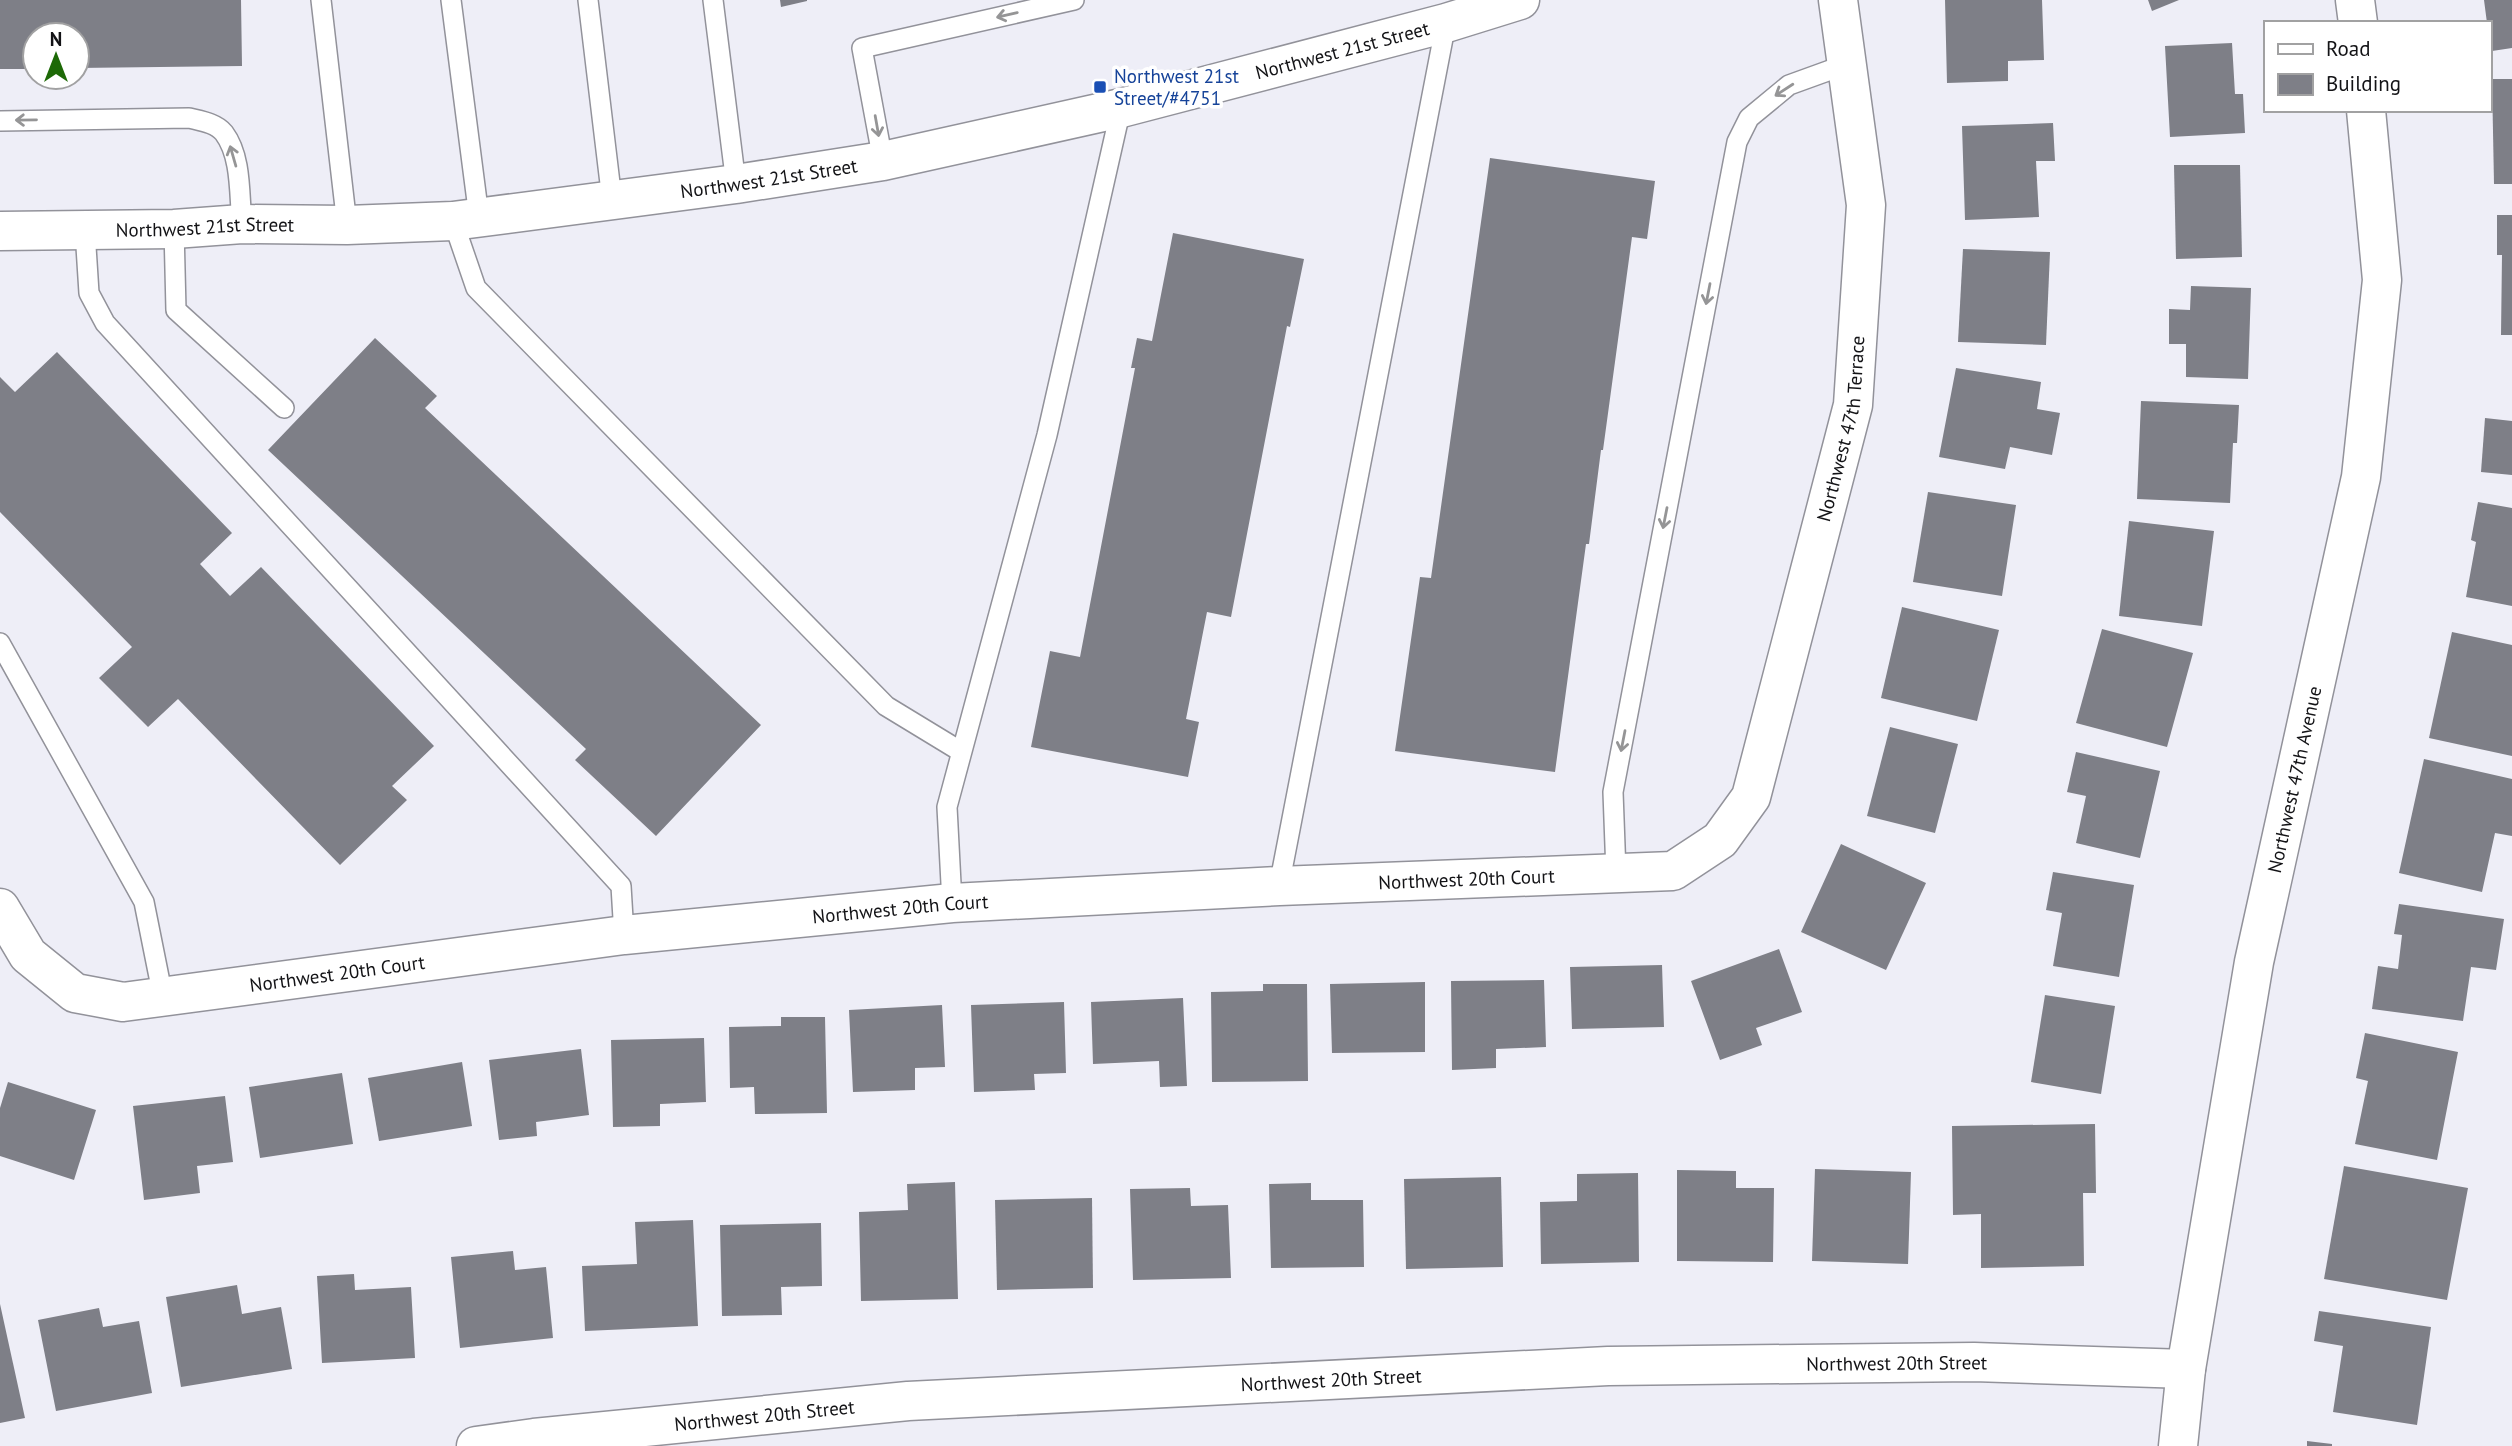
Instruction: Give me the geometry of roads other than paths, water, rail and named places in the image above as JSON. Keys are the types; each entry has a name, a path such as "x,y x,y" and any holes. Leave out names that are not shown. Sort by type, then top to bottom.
{"street":[{"name":"Northwest 21st Street","path":"0,231 174,229 242,224 347,225 466,219 736,184 883,161 1121,108 1456,13 1520,0"},
{"name":"Northwest 47th Terrace","path":"1720,840 1751,797 1853,405 1866,205 1838,0"},
{"path":"2355,0 2358,21"},
{"name":"Northwest 47th Avenue","path":"2178,1446 2186,1370 2254,962 2361,477 2382,280 2366,112"},
{"name":"Northwest 20th Court","path":"0,908 28,956 75,993 123,1002 624,935 952,903 1279,886 1674,871 1720,840"},
{"name":"Northwest 20th Street","path":"476,1446 908,1401 1608,1366 1974,1362 2186,1370"}],"lane":[{"path":"321,0 347,225"},
{"path":"451,0 466,219 476,288 886,706 960,751"},
{"path":"588,0 612,200"},
{"path":"713,0 736,184"},
{"path":"883,161 862,48 1074,0"},
{"path":"1279,886 1456,13"},
{"path":"1616,873 1613,792 1737,142 1749,118 1789,85 1847,64"},
{"path":"952,903 947,807 1046,435 1121,108"},
{"path":"0,121 189,118 208,123 223,132 235,155 242,224"},
{"path":"174,229 176,310 284,408"},
{"path":"85,231 89,293 105,323 621,886 624,935"},
{"path":"0,643 144,902 163,997"}],"place":[{"name":"Northwest 21st Street/#4751","path":"1100,87"}]}
